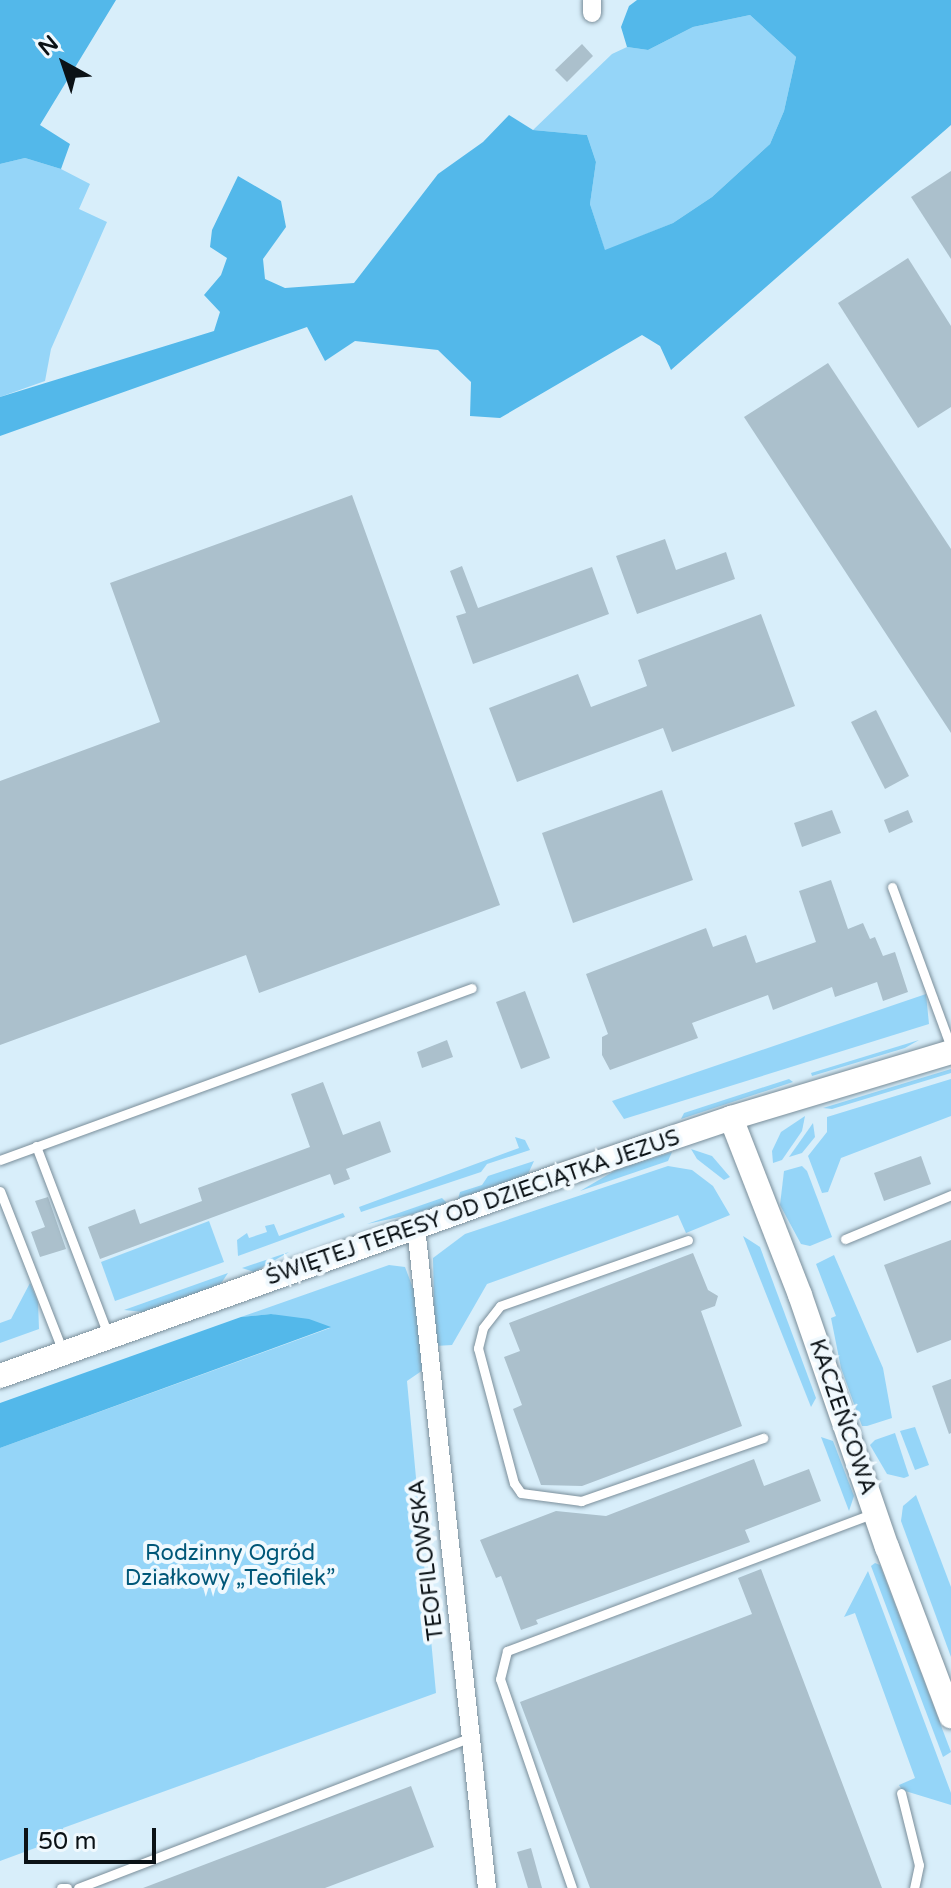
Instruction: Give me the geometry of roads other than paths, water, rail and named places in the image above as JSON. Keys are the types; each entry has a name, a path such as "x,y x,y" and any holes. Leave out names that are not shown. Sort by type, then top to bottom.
{"street":[{"name":"ŚWIĘTEJ TERESY OD DZIECIĄTKA JEZUS","path":"0,1376 731,1118 951,1049"},
{"name":"KACZEŃCOWA","path":"731,1118 800,1295 875,1512 951,1716"},
{"name":"TEOFILOWSKA","path":"416,1227 487,1888"}],"lane":[{"path":"892,887 951,1049"},
{"path":"0,1160 472,988"},
{"path":"36,1146 109,1337"},
{"path":"0,1191 63,1353"},
{"path":"845,1239 951,1195"},
{"path":"688,1240 500,1306 483,1328 478,1348 514,1483 521,1493 581,1501 763,1438"},
{"path":"572,1888 500,1679 507,1651 875,1512"},
{"path":"78,1888 471,1737"},
{"path":"901,1793 919,1865 914,1888"},
{"path":"61,1888 67,1888"}],"park label":[{"name":"Rodzinny Ogród Działkowy „Teofilek”","path":"230,1566"}]}
